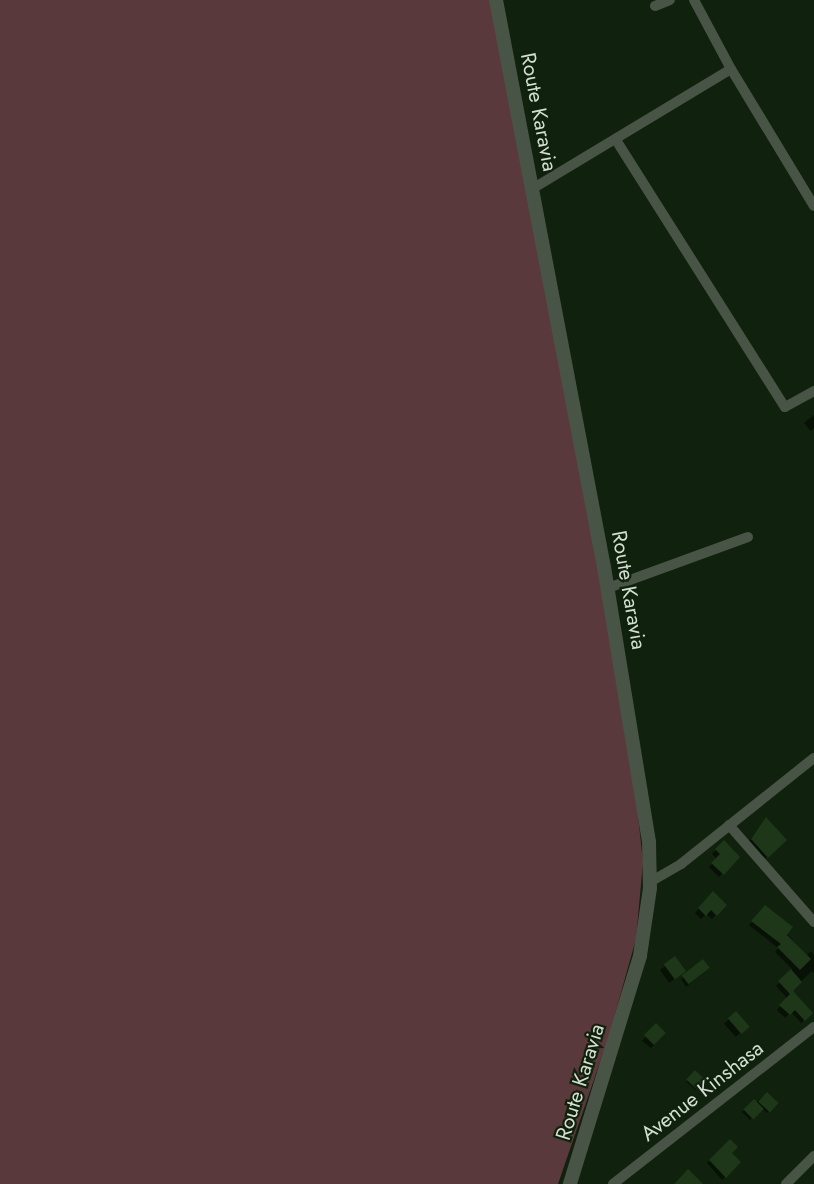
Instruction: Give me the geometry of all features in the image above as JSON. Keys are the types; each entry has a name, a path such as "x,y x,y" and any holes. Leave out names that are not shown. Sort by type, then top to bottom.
{"street":[{"name":"Route Karavia","path":"496,0 608,588 641,786 650,882 640,956 570,1184"},
{"path":"655,6 670,0"},
{"path":"694,0 731,69 814,206"},
{"path":"532,189 731,69"},
{"path":"615,140 785,407 814,391"},
{"path":"608,588 748,537"},
{"path":"650,882 681,864 729,825 812,764"},
{"path":"729,825 814,922"},
{"name":"Avenue Kinshasa","path":"613,1184 814,1027"},
{"path":"786,1184 814,1156"}],"shaded area":[{"path":"0,0 492,0 632,759 643,862 636,939 608,1039 558,1184 0,1184"}],"building":[{"path":"766,817 787,840 768,858 751,839"},
{"path":"724,840 740,857 724,875 711,863 720,854 715,849"},
{"path":"713,891 727,905 717,916 711,910 706,916 698,908"},
{"path":"765,905 793,927 787,935 811,959 800,970 777,947 781,944 751,921"},
{"path":"675,956 686,971 675,980 664,964"},
{"path":"703,959 710,968 688,984 682,976"},
{"path":"791,969 802,982 793,991 813,1013 805,1021 795,1010 790,1015 779,1005 790,994 778,981"},
{"path":"736,1011 750,1027 741,1034 728,1018"},
{"path":"656,1023 666,1033 654,1045 644,1035"},
{"path":"695,1070 707,1081 698,1090 686,1080"},
{"path":"767,1092 779,1103 770,1112 758,1102"},
{"path":"754,1099 764,1109 753,1120 743,1110"},
{"path":"730,1139 738,1147 732,1153 741,1162 726,1178 709,1160"},
{"path":"688,1169 703,1184 674,1184"}]}
